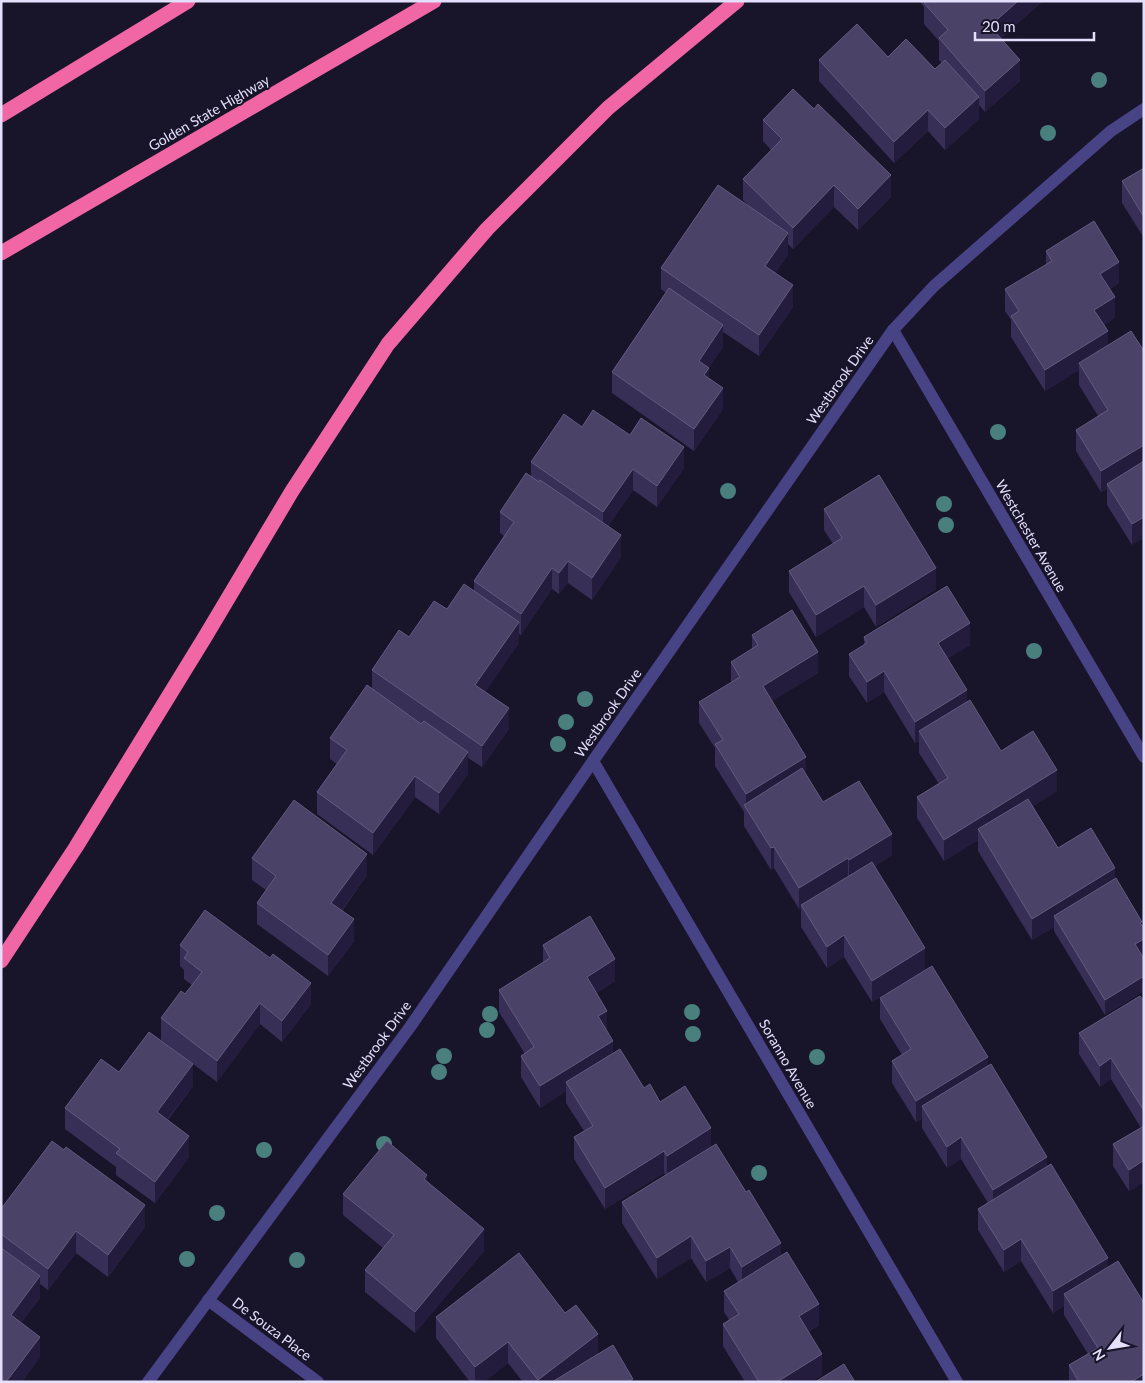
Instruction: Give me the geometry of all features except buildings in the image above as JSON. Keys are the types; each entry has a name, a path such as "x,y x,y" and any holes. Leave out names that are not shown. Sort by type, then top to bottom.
{"highway":[{"path":"1,116 188,1"},
{"name":"Golden State Highway","path":"1,253 434,1"},
{"path":"1,961 86,830 292,491 388,344 487,230 608,108 737,1"},
{"path":"1,111 38,94"}],"street":[{"name":"Westbrook Drive","path":"148,1382 410,1027 893,330 934,286 1111,131 1144,109"},
{"name":"Westchester Avenue","path":"893,330 1144,757"},
{"name":"Soranno Avenue","path":"593,761 957,1382"},
{"name":"De Souza Place","path":"208,1300 318,1382"}]}
